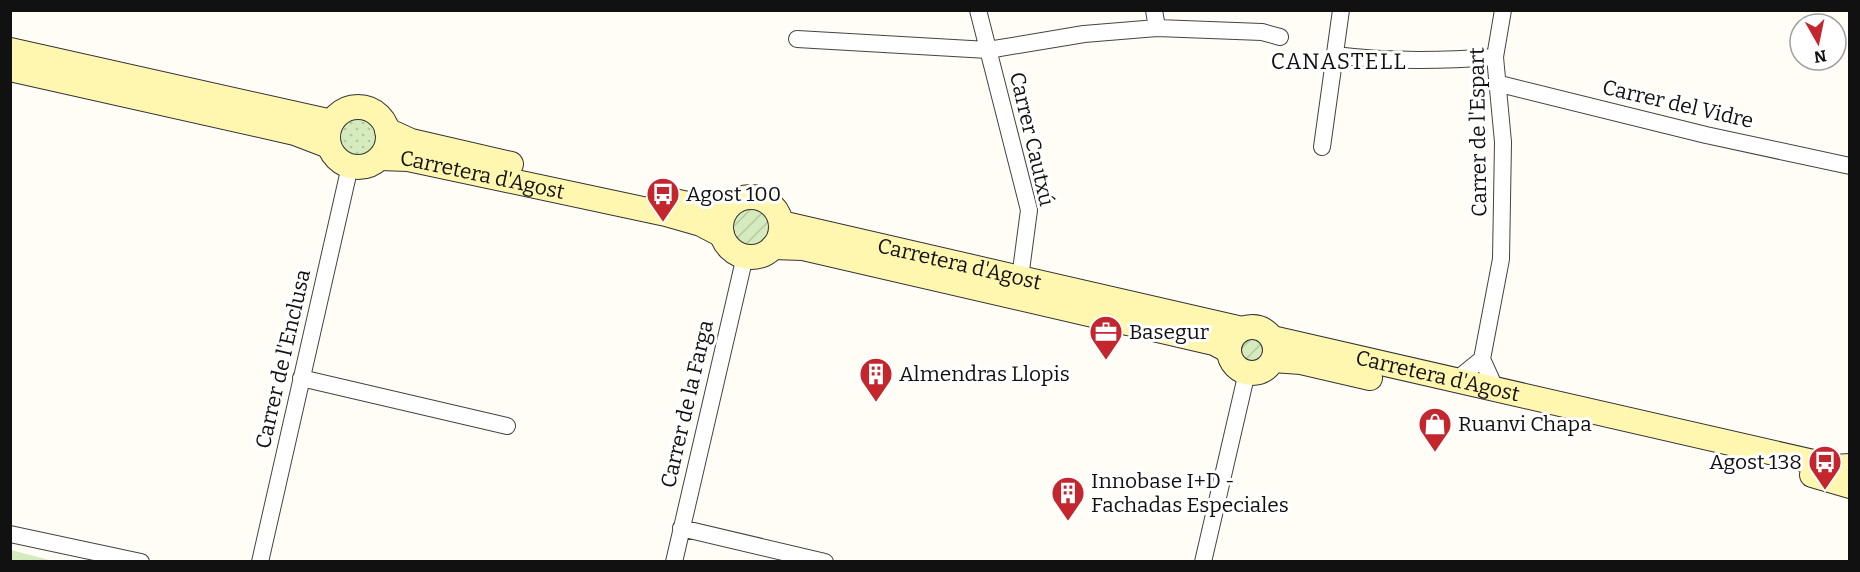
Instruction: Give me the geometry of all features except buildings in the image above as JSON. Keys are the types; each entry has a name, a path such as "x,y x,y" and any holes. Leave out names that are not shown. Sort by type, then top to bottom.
{"main road":[{"path":"10,50 332,122"},
{"path":"10,69 295,133 329,146"},
{"path":"347,109 367,109 383,121 387,130 388,140 380,158 360,167 340,162 329,146 329,129 332,122 347,109"},
{"name":"Carretera d'Agost","path":"387,130 411,141 724,224"},
{"name":"Carretera d'Agost","path":"380,158 408,159 666,214 701,224 724,224"},
{"path":"758,198 773,207 781,223 778,240 773,248 760,256 744,256 735,252 724,224 739,200 758,198"},
{"name":"Carretera d'Agost","path":"781,223 1242,329"},
{"name":"Carretera d'Agost","path":"773,248 803,248 1214,343 1229,351"},
{"path":"1259,327 1272,349 1266,368 1257,372 1247,372 1234,365 1229,351 1232,338 1242,329 1259,327"},
{"name":"Carretera d'Agost","path":"1272,349 1455,381 1835,467 1850,466"},
{"name":"Carretera d'Agost","path":"1272,349 1301,362 1833,480 1850,486"}],"street":[{"name":"Carrer Cautxú","path":"978,10 1029,210 1020,278"},
{"path":"1154,10 1157,28"},
{"path":"1322,147 1341,10"},
{"name":"Carrer de l'Espart","path":"1482,359 1501,259 1503,142 1495,57 1503,10"},
{"path":"797,39 988,50 1084,34 1157,28 1262,32 1281,36"},
{"path":"1335,55 1380,61 1421,62 1495,57"},
{"name":"Carrer del Vidre","path":"1496,84 1706,135 1850,166"},
{"name":"Carrer de l'Enclusa","path":"260,561 350,166"},
{"name":"Carrer de la Farga","path":"674,561 744,256"},
{"path":"1455,381 1482,359 1496,390"},
{"path":"1203,561 1247,372"},
{"path":"301,378 507,426"},
{"path":"681,528 825,561"},
{"path":"10,534 141,561"}],"green space":[{"path":"357,118 364,119 370,124 375,130 375,144 370,150 364,155 357,156 350,155 344,150 339,144 338,137 339,130 344,124 350,119"},
{"path":"751,208 758,209 764,214 769,220 769,234 764,240 758,245 751,246 744,245 738,240 733,234 732,227 733,220 738,214 744,209"},
{"path":"1251,338 1259,341 1262,349 1259,357 1251,360 1243,357 1240,349 1243,341"},
{"path":"11,550 53,561 11,561"}],"place":[{"name":"Agost 100","path":"663,223"},
{"name":"Basegur","path":"1106,361"},
{"name":"Almendras Llopis","path":"876,403"},
{"name":"Ruanvi Chapa","path":"1435,453"},
{"name":"Agost 138","path":"1825,491"},
{"name":"Innobase I+D - Fachadas Especiales","path":"1068,522"}],"district":[{"name":"CANASTELL","path":"1339,61"}]}
